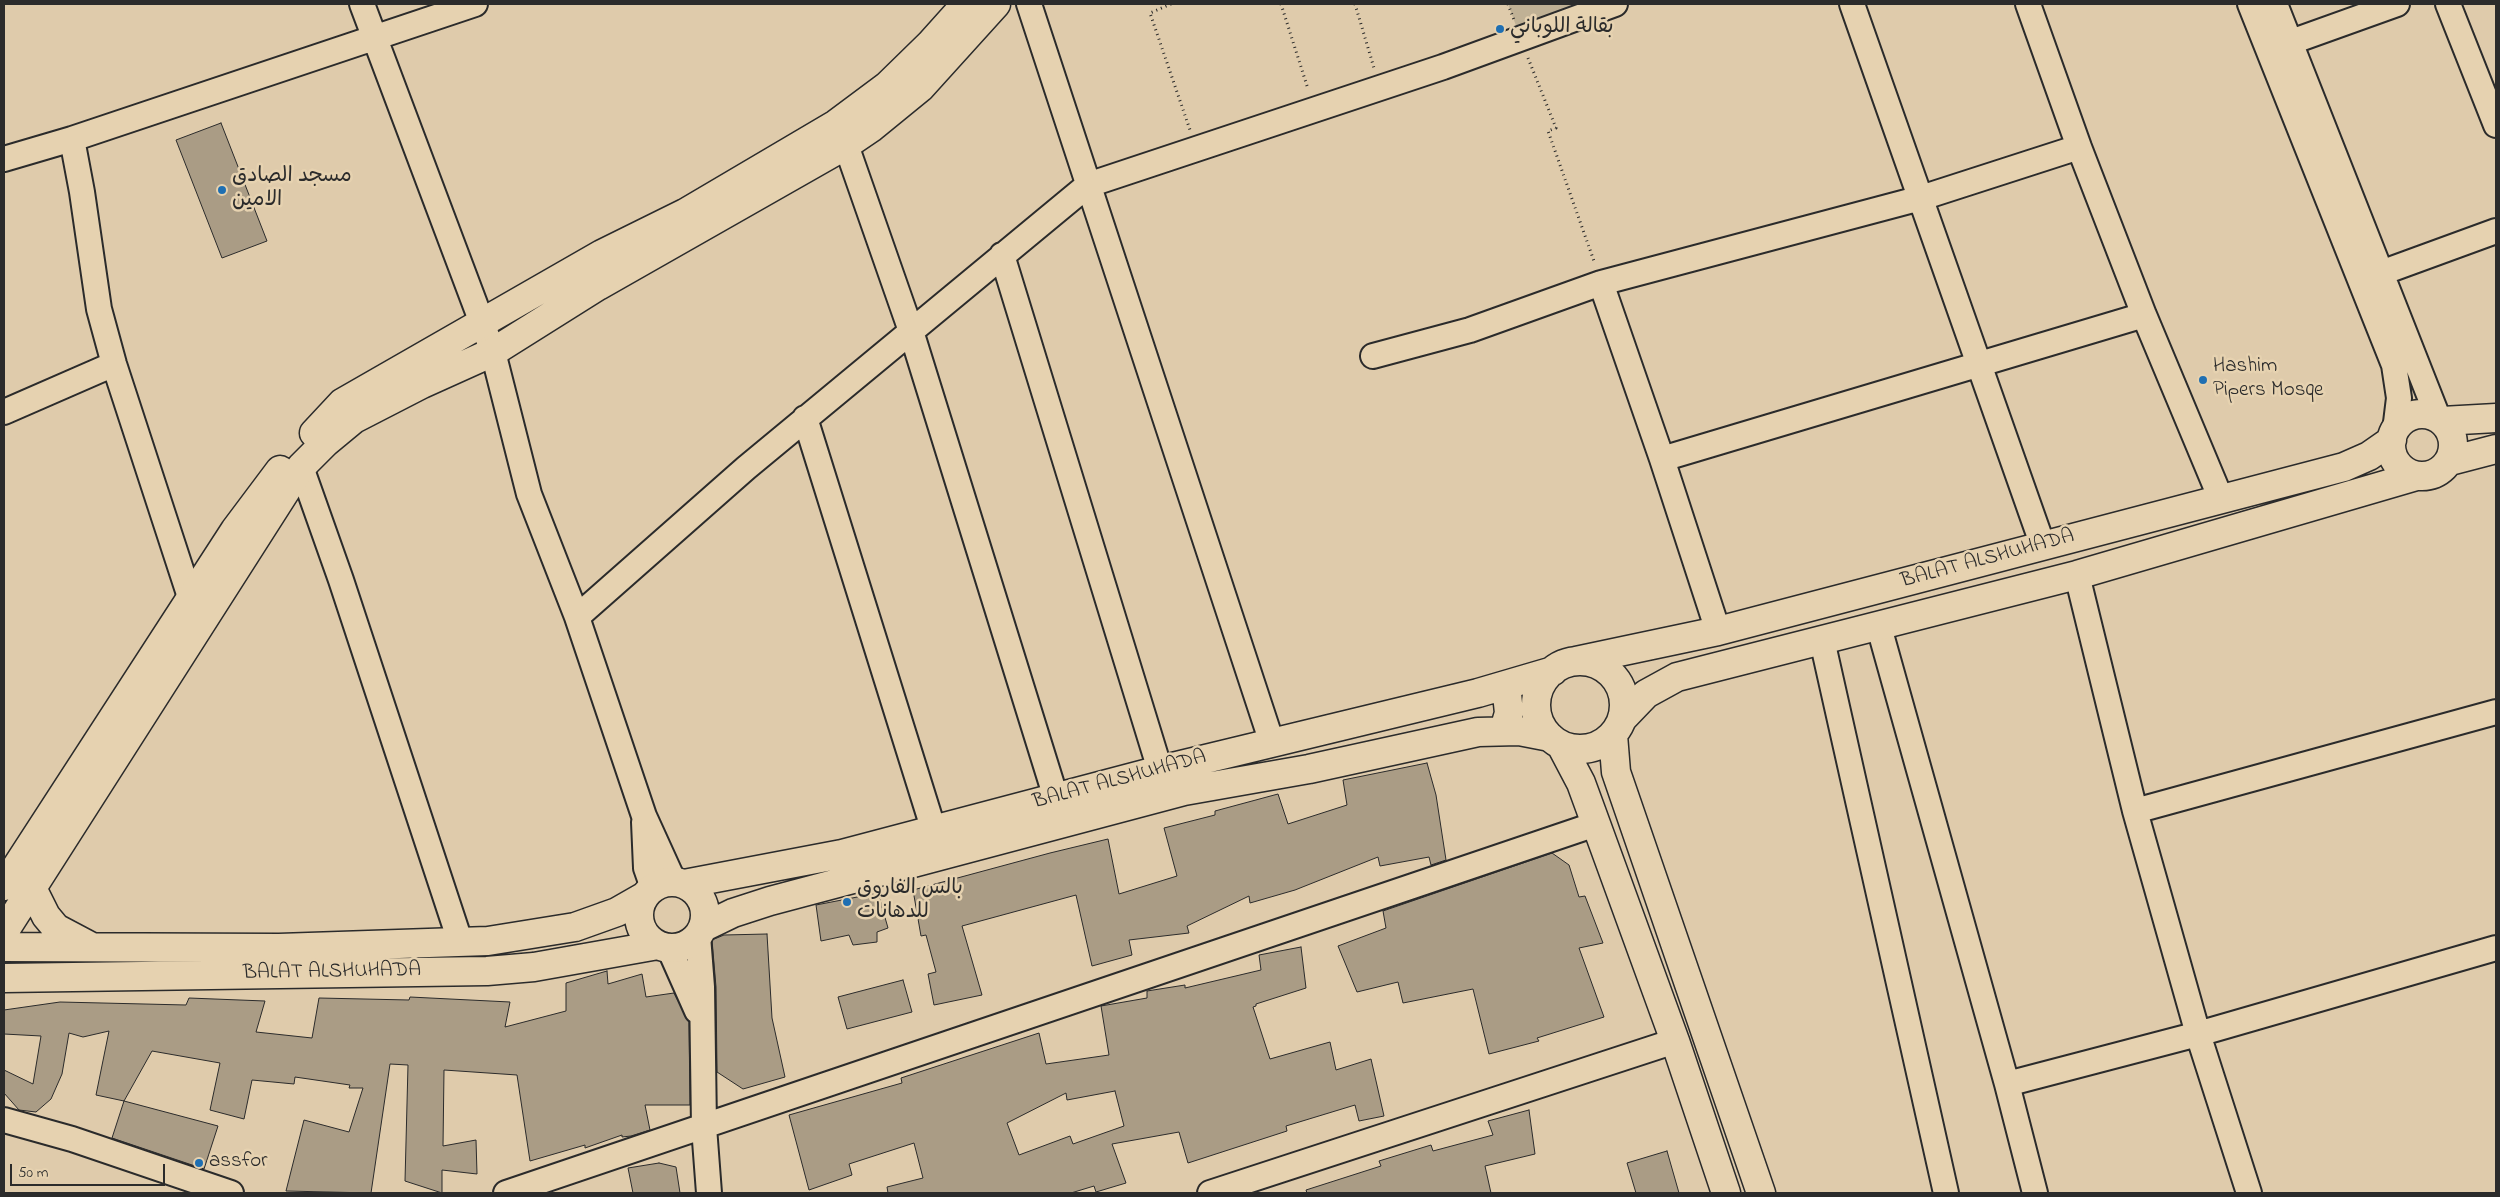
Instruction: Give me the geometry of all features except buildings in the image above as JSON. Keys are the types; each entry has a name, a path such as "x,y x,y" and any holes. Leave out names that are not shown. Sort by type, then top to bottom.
{"main road":[{"path":"4,884 235,530 290,458 342,402 602,254 685,213 836,124 887,86 930,44 966,4"},
{"path":"4,932 301,467 354,419 422,384 494,352 598,286 846,145 879,122 920,88 996,4"},
{"path":"2450,461 2453,452 2452,436 2441,421 2432,416 2415,416 2400,424 2394,435 2392,449 2400,467 2416,476 2435,473 2450,461 2496,448"},
{"path":"2441,421 2496,418"},
{"name":"BALAT ALSHUHADA","path":"4,947 96,949 278,948 460,942 498,940 575,927 617,912 664,887 842,854 1160,770 1503,686 1564,666 1718,631 2222,500 2344,467 2370,456 2394,435"},
{"name":"BALAT ALSHUHADA","path":"1617,727 1646,694 1677,677 2077,575 2416,476"},
{"path":"1726,1193 1675,1041 1581,784 1556,741 1542,728 1536,704 1538,691 1544,680 1564,666 1588,662 1600,666 1618,682 1624,706 1617,727 1616,772 1761,1193"},
{"path":"1616,772 1638,723 1660,693 1677,677"},
{"path":"1503,686 1507,694 1509,712 1504,730"},
{"path":"1556,741 1582,749 1594,747 1617,727"},
{"name":"BALAT ALSHUHADA","path":"701,932 733,913 770,901 1184,791 1309,769 1478,732 1504,730 1556,741"},
{"path":"1581,784 1593,774 1608,771 1616,772"},
{"path":"664,887 701,897 705,912 701,932 691,943 664,947 649,939 642,929 639,918 640,906 664,887"},
{"path":"32,888 46,916 56,928 96,949"},
{"name":"BALAT ALSHUHADA","path":"4,978 487,971 534,968 664,947"},
{"path":"4,994 97,976"}],"street":[{"path":"362,4 481,324 494,352 528,494 576,617 644,816 664,887"},
{"path":"4,159 72,139 374,36 475,4"},
{"path":"1029,4 1272,742"},
{"path":"1852,4 1981,365 2043,546"},
{"path":"2028,4 2079,147 2144,316 2222,500"},
{"path":"2250,4 2394,365 2397,381 2398,414 2394,435"},
{"path":"2275,4 2441,421"},
{"path":"2291,42 2397,4"},
{"path":"2448,4 2496,125"},
{"path":"576,617 806,418 1088,185 1521,39 1602,6"},
{"path":"72,139 88,231 95,290 114,364 190,597"},
{"path":"846,145 910,331 1056,798"},
{"path":"1373,356 1470,330 1601,283 1921,198 2079,147"},
{"path":"2381,273 2496,231"},
{"path":"1002,255 1160,770"},
{"path":"1601,283 1662,459 1718,631"},
{"path":"1662,459 2144,316"},
{"path":"4,412 114,364"},
{"path":"2397,381 2403,382 2413,379 2420,370"},
{"path":"806,418 934,831"},
{"path":"301,467 341,580 460,942"},
{"path":"2077,575 2135,811 2198,1034 2249,1193"},
{"path":"1879,627 2007,1084 2035,1193"},
{"path":"1822,640 1946,1193"},
{"path":"2135,811 2496,712"},
{"path":"506,1193 532,1189 704,1127 1596,824"},
{"path":"701,932 704,1127 709,1193"},
{"path":"664,947 702,1024"},
{"path":"2007,1084 2198,1034 2496,948"},
{"path":"1210,1193 1675,1041"},
{"path":"4,1120 72,1139 231,1193"}],"path":[{"path":"1171,4 1150,13 1196,149"},
{"path":"1281,4 1315,110"},
{"path":"1354,4 1380,88"},
{"path":"1521,39 1556,128 1548,130 1601,283"}],"shaded area":[{"path":"1508,4 1595,4 1521,39"}],"place":[{"name":"بقالة اللوباني","path":"1500,29"},
{"name":"مسجد الصادق الامين","path":"222,190"},
{"name":"Hashim Pipers Mosqe","path":"2203,380"},
{"name":"بالس الفاروق للدهانات","path":"847,902"},
{"name":"assfor","path":"199,1163"}]}
